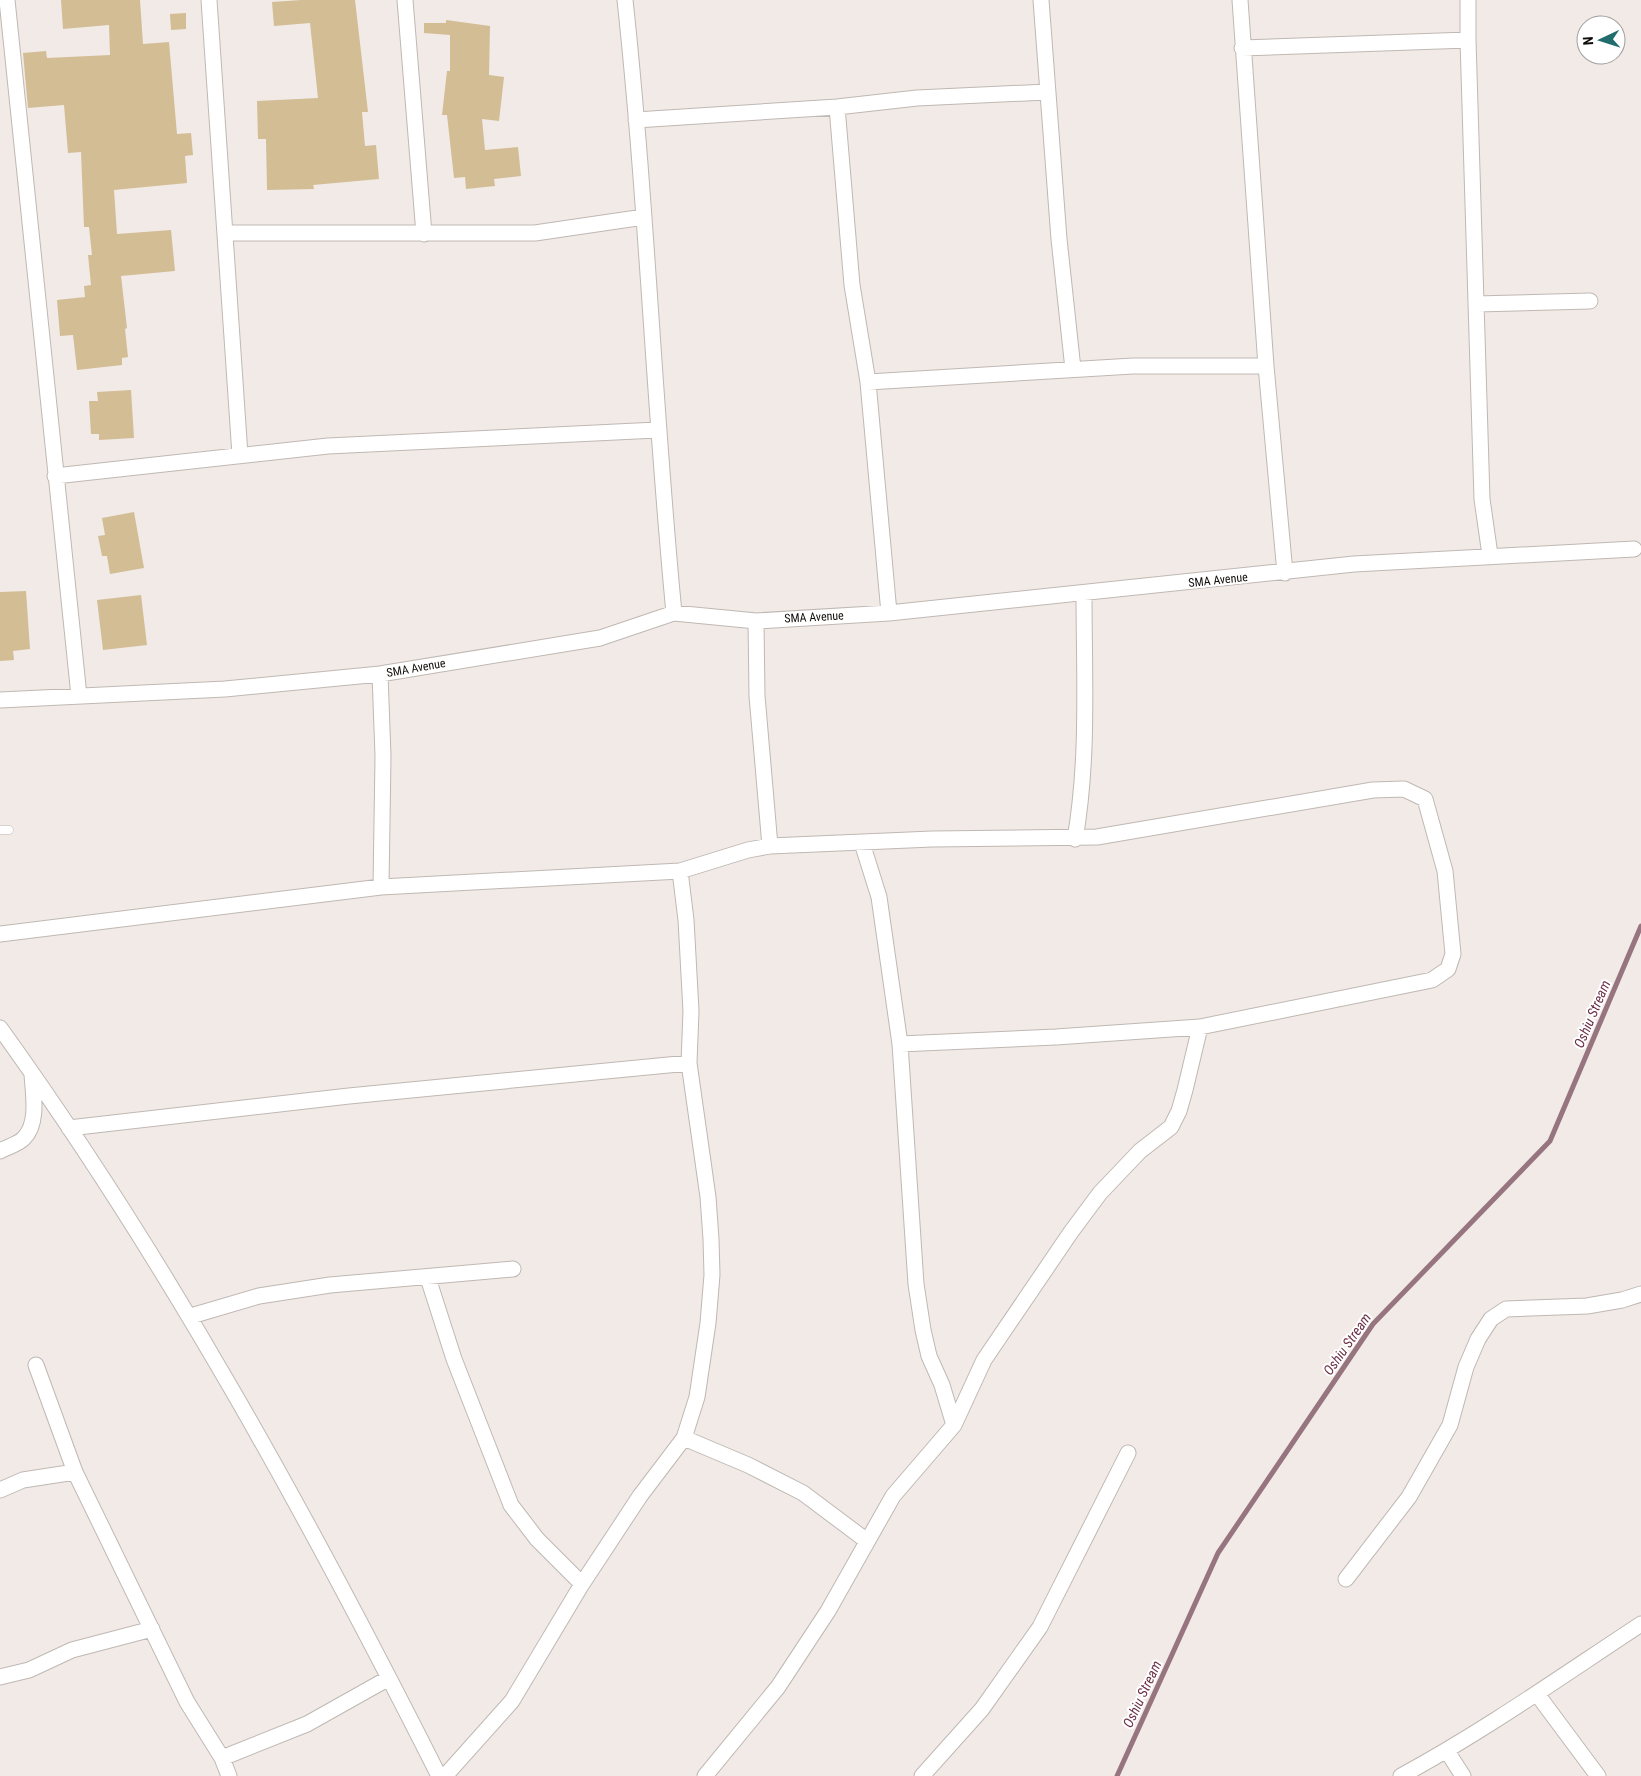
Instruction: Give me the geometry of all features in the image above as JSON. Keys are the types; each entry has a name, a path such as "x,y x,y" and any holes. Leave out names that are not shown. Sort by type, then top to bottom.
{"street":[{"path":"7,0 79,696"},
{"path":"209,0 240,455"},
{"path":"405,0 424,234"},
{"path":"625,0 644,217 657,430 674,613"},
{"path":"1041,0 1058,239 1072,369"},
{"path":"1240,0 1266,366 1285,573"},
{"path":"1468,0 1482,499 1490,555"},
{"path":"1242,48 1468,40"},
{"path":"636,120 837,107 917,98 1047,92"},
{"path":"837,107 852,285 868,382 889,613"},
{"path":"226,233 535,233 644,217"},
{"path":"1476,304 1590,301"},
{"path":"868,382 1133,366 1266,366"},
{"path":"55,476 328,446 657,430"},
{"name":"SMA Avenue","path":"0,700 225,689 380,674 600,638 674,613 756,621 889,613 1285,573 1354,564 1490,555 1634,549"},
{"path":"1075,839 1084,757 1084,593"},
{"path":"756,621 757,696 770,846"},
{"path":"380,674 383,756 381,887"},
{"path":"0,934 381,887 680,871 748,850 770,846 932,839 1075,839 1166,827 1265,807 1373,790 1404,789 1425,799 1445,871 1453,954 1448,969 1432,980 1200,1026 1056,1037 900,1044"},
{"path":"862,843 878,897 900,1044 916,1284 929,1356 942,1385 954,1425"},
{"path":"446,1776 512,1701 582,1584 640,1496 684,1438 697,1396 708,1323 712,1275 708,1198 689,1063 691,1011 686,920 680,871"},
{"path":"705,1776 778,1687 828,1611 893,1496 954,1425 984,1360 1071,1232 1100,1194 1140,1151 1171,1127 1183,1097 1200,1026"},
{"path":"0,1028 32,1072 191,1316 389,1678 439,1776"},
{"path":"69,1128 349,1096 689,1063"},
{"path":"0,1151 24,1139 31,1128 34,1113 32,1072"},
{"path":"191,1316 259,1296 330,1285 428,1278 513,1269"},
{"path":"428,1278 454,1359 512,1505 538,1539 582,1584"},
{"path":"1346,1579 1409,1497 1450,1425 1466,1367 1478,1339 1491,1319 1506,1309 1587,1306 1622,1300 1641,1294"},
{"path":"36,1365 75,1472 187,1702 225,1771 389,1678"},
{"path":"684,1438 748,1465 804,1494 867,1541"},
{"path":"922,1776 982,1709 1040,1627 1128,1453"},
{"path":"0,1490 23,1480 75,1472"},
{"path":"1400,1776 1447,1751 1537,1694 1641,1624"},
{"path":"0,1677 29,1670 72,1650 122,1635 152,1629"},
{"path":"1537,1694 1598,1776"},
{"path":"1447,1751 1463,1776"}],"lane":[{"path":"0,830 9,830"}],"building":[{"path":"61,0 140,0 143,44 169,42 177,134 191,133 193,155 185,156 187,183 114,190 117,234 171,230 175,271 121,276 127,328 125,329 128,357 122,358 122,365 77,370 73,335 60,336 57,300 85,297 84,286 91,285 88,255 92,255 89,227 84,227 81,152 68,153 64,105 28,108 23,53 46,51 47,58 110,55 109,25 63,29"},
{"path":"355,0 368,112 362,112 365,146 376,145 379,179 313,185 314,189 267,190 266,139 258,139 257,101 318,98 310,23 274,26 272,2"},
{"path":"186,13 186,29 171,30 170,14"},
{"path":"446,20 490,26 489,75 504,77 499,121 482,119 485,150 518,147 521,176 494,179 495,186 466,189 465,177 454,178 447,115 442,115 447,71 450,71 450,35 424,33 424,23 446,23"},
{"path":"131,390 134,438 99,440 99,434 91,434 89,401 98,401 97,392"},
{"path":"134,512 144,568 110,574 107,556 102,556 98,536 105,535 102,518"},
{"path":"26,591 30,649 13,651 14,660 0,661 0,592"},
{"path":"141,595 147,645 103,650 97,600"}],"waterway":[{"name":"Oshiu Stream","path":"1117,1776 1218,1553 1373,1324 1550,1141 1641,926"}]}
